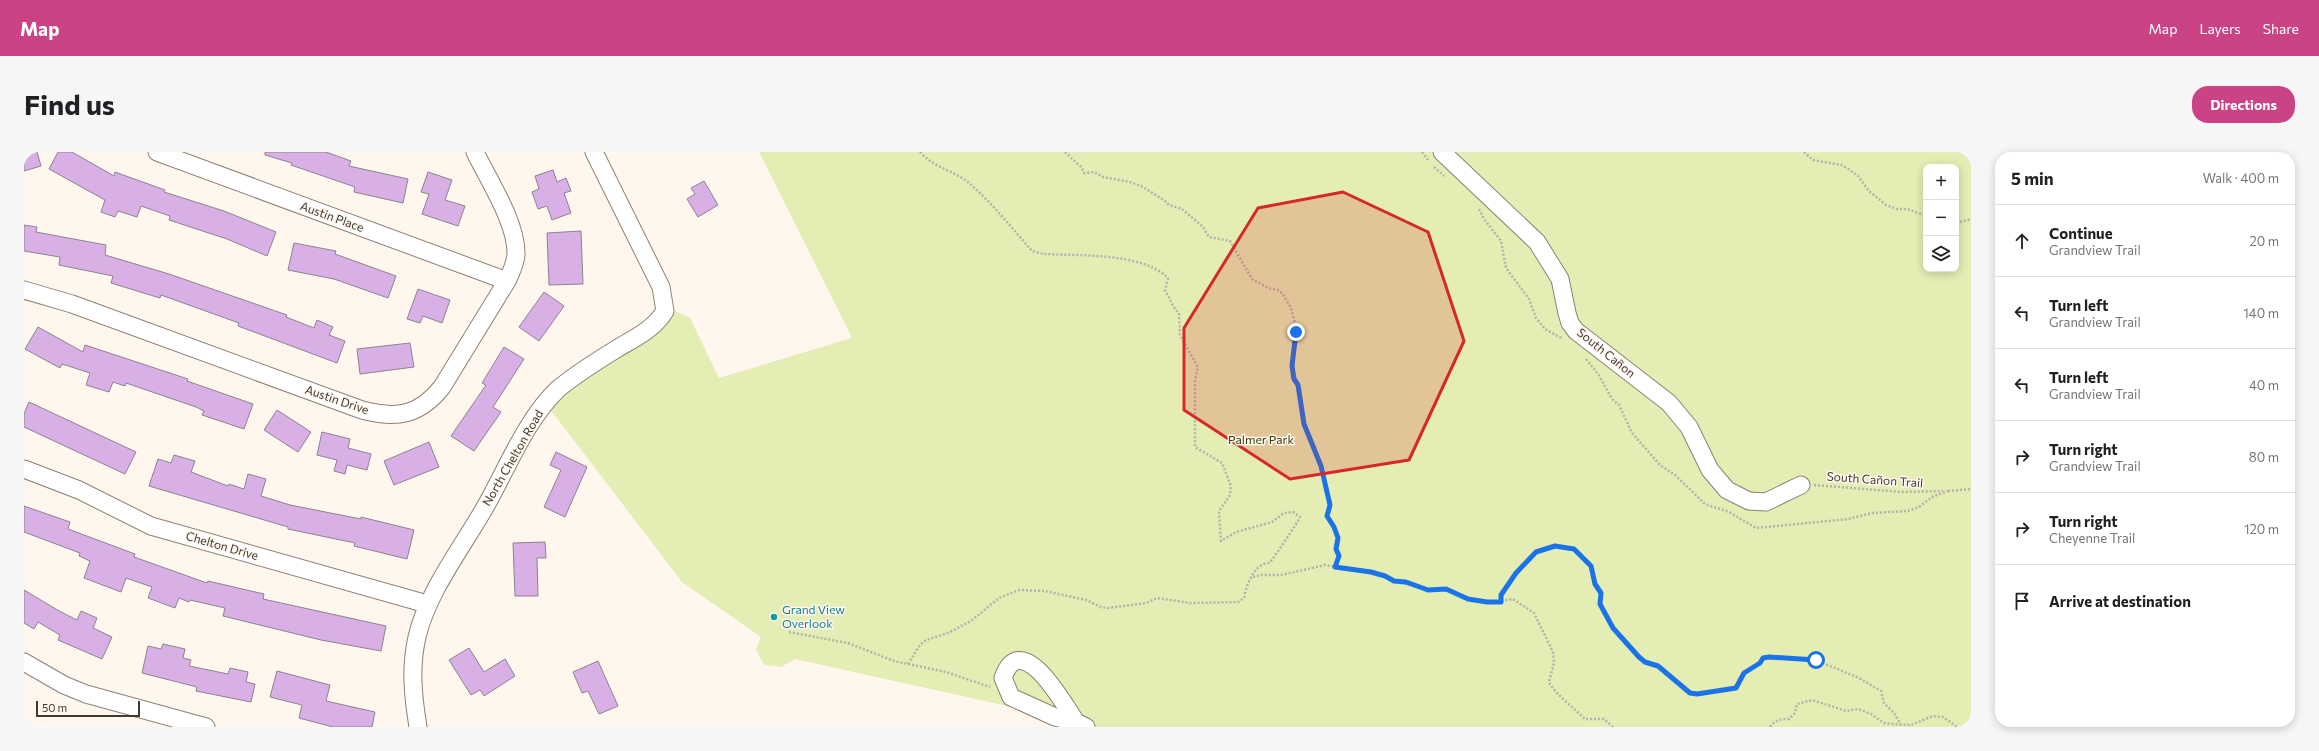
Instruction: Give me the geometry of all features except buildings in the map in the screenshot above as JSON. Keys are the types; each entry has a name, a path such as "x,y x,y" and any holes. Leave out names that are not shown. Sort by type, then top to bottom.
{"street":[{"name":"Austin Place","path":"157,152 507,281"},
{"name":"Austin Drive","path":"24,290 123,322 362,410 393,415 406,413 421,408 433,398 507,281 516,256 513,233 475,152"},
{"name":"North Chelton Road","path":"418,727 412,689 412,673 417,636 428,604 544,404 561,387 586,368 649,330 659,321 665,311 665,301 661,287 594,152"},
{"name":"South Cañon","path":"1436,157 1537,242 1560,279 1570,323 1576,331 1669,403 1689,427 1710,470 1727,490 1743,499 1766,502 1801,485"},
{"name":"Chelton Drive","path":"24,469 79,490 151,526 428,604"},
{"path":"1020,660 1032,663 1056,690 1081,724 1055,717 1011,697 1003,678 1006,670 1012,662 1020,660"},
{"path":"24,662 64,685 86,694 206,727"}],"path":[{"path":"908,664 920,645 926,640 948,633 971,621 999,598 1018,590 1045,591 1086,600 1108,608 1146,603 1157,598 1220,604 1238,602 1244,598 1246,588 1256,570 1270,562 1277,554 1300,517 1292,512 1284,513 1272,522 1236,532 1221,541 1219,511 1230,495 1231,486 1222,463 1195,447 1195,381 1198,367 1180,335 1179,314 1173,307 1171,298 1165,291 1168,278 1161,272 1144,265 1119,259 1044,254 1032,251 969,183 953,171 935,166 920,152"},
{"path":"1065,152 1082,168 1084,173 1094,172 1117,181 1130,182 1164,200 1169,205 1182,209 1203,227 1208,237 1230,241 1252,279 1282,294 1291,308 1296,332 1292,366 1294,379 1298,385 1304,424 1321,466 1330,505 1327,516 1334,527 1338,538 1336,549 1339,556 1335,567"},
{"path":"1422,152 1436,157"},
{"path":"1804,152 1813,160 1840,165 1850,170 1858,176 1869,191 1886,205 1898,210 1907,209 1923,215"},
{"path":"1959,222 1971,219"},
{"name":"South Cañon Trail","path":"1801,485 1826,485 1902,492 1933,493 1971,489"},
{"path":"1501,602 1501,595 1516,573 1536,552 1555,546 1574,549 1591,566 1595,584 1601,593 1600,604 1613,628 1639,657 1645,662 1658,666 1685,691 1697,694 1736,688 1744,673 1760,663 1763,658 1769,657 1816,660 1859,678 1881,691 1884,703 1894,713 1901,724"},
{"path":"1252,578 1262,575 1281,575 1313,567 1335,567 1371,572 1385,576 1394,581 1406,582 1428,590 1446,589 1468,599 1487,602 1501,602 1514,599 1534,613 1553,652 1554,663 1549,682 1553,691 1572,705 1585,719 1604,719 1613,727"},
{"path":"789,632 848,643 894,661 946,672 995,688 1006,688"},
{"path":"1770,727 1774,722 1781,719 1790,719 1795,713 1797,704 1812,700 1846,711 1858,709 1871,714 1884,723 1912,725 1933,716 1943,717 1957,727"}],"highlighted area":[{"path":"1343,192 1428,232 1464,341 1409,460 1290,479 1184,410 1184,328 1258,208"}],"green space":[{"name":"Palmer Park","path":"759,152 1971,152 1971,727 1063,727 1012,707 795,659 781,667 764,665 756,649 761,637 682,582 550,409 555,401 673,310 690,318 719,378 852,338"}],"place":[{"name":"Grand View Overlook","path":"774,617"}],"route":[{"path":"1296,332 1296,346 1292,366 1294,379 1298,385 1304,424 1321,466 1330,505 1327,516 1334,527 1338,538 1336,549 1339,556 1335,567 1371,572 1385,576 1394,581 1406,582 1428,590 1437,588 1446,589 1468,599 1487,602 1501,602 1501,595 1506,587 1512,581 1522,565 1536,552 1544,548 1565,546 1574,549 1591,566 1595,578 1595,584 1601,593 1600,604 1613,628 1623,641 1645,662 1658,666 1676,681 1685,691 1697,694 1736,688 1744,673 1760,663 1763,658 1790,657 1816,660"}]}
